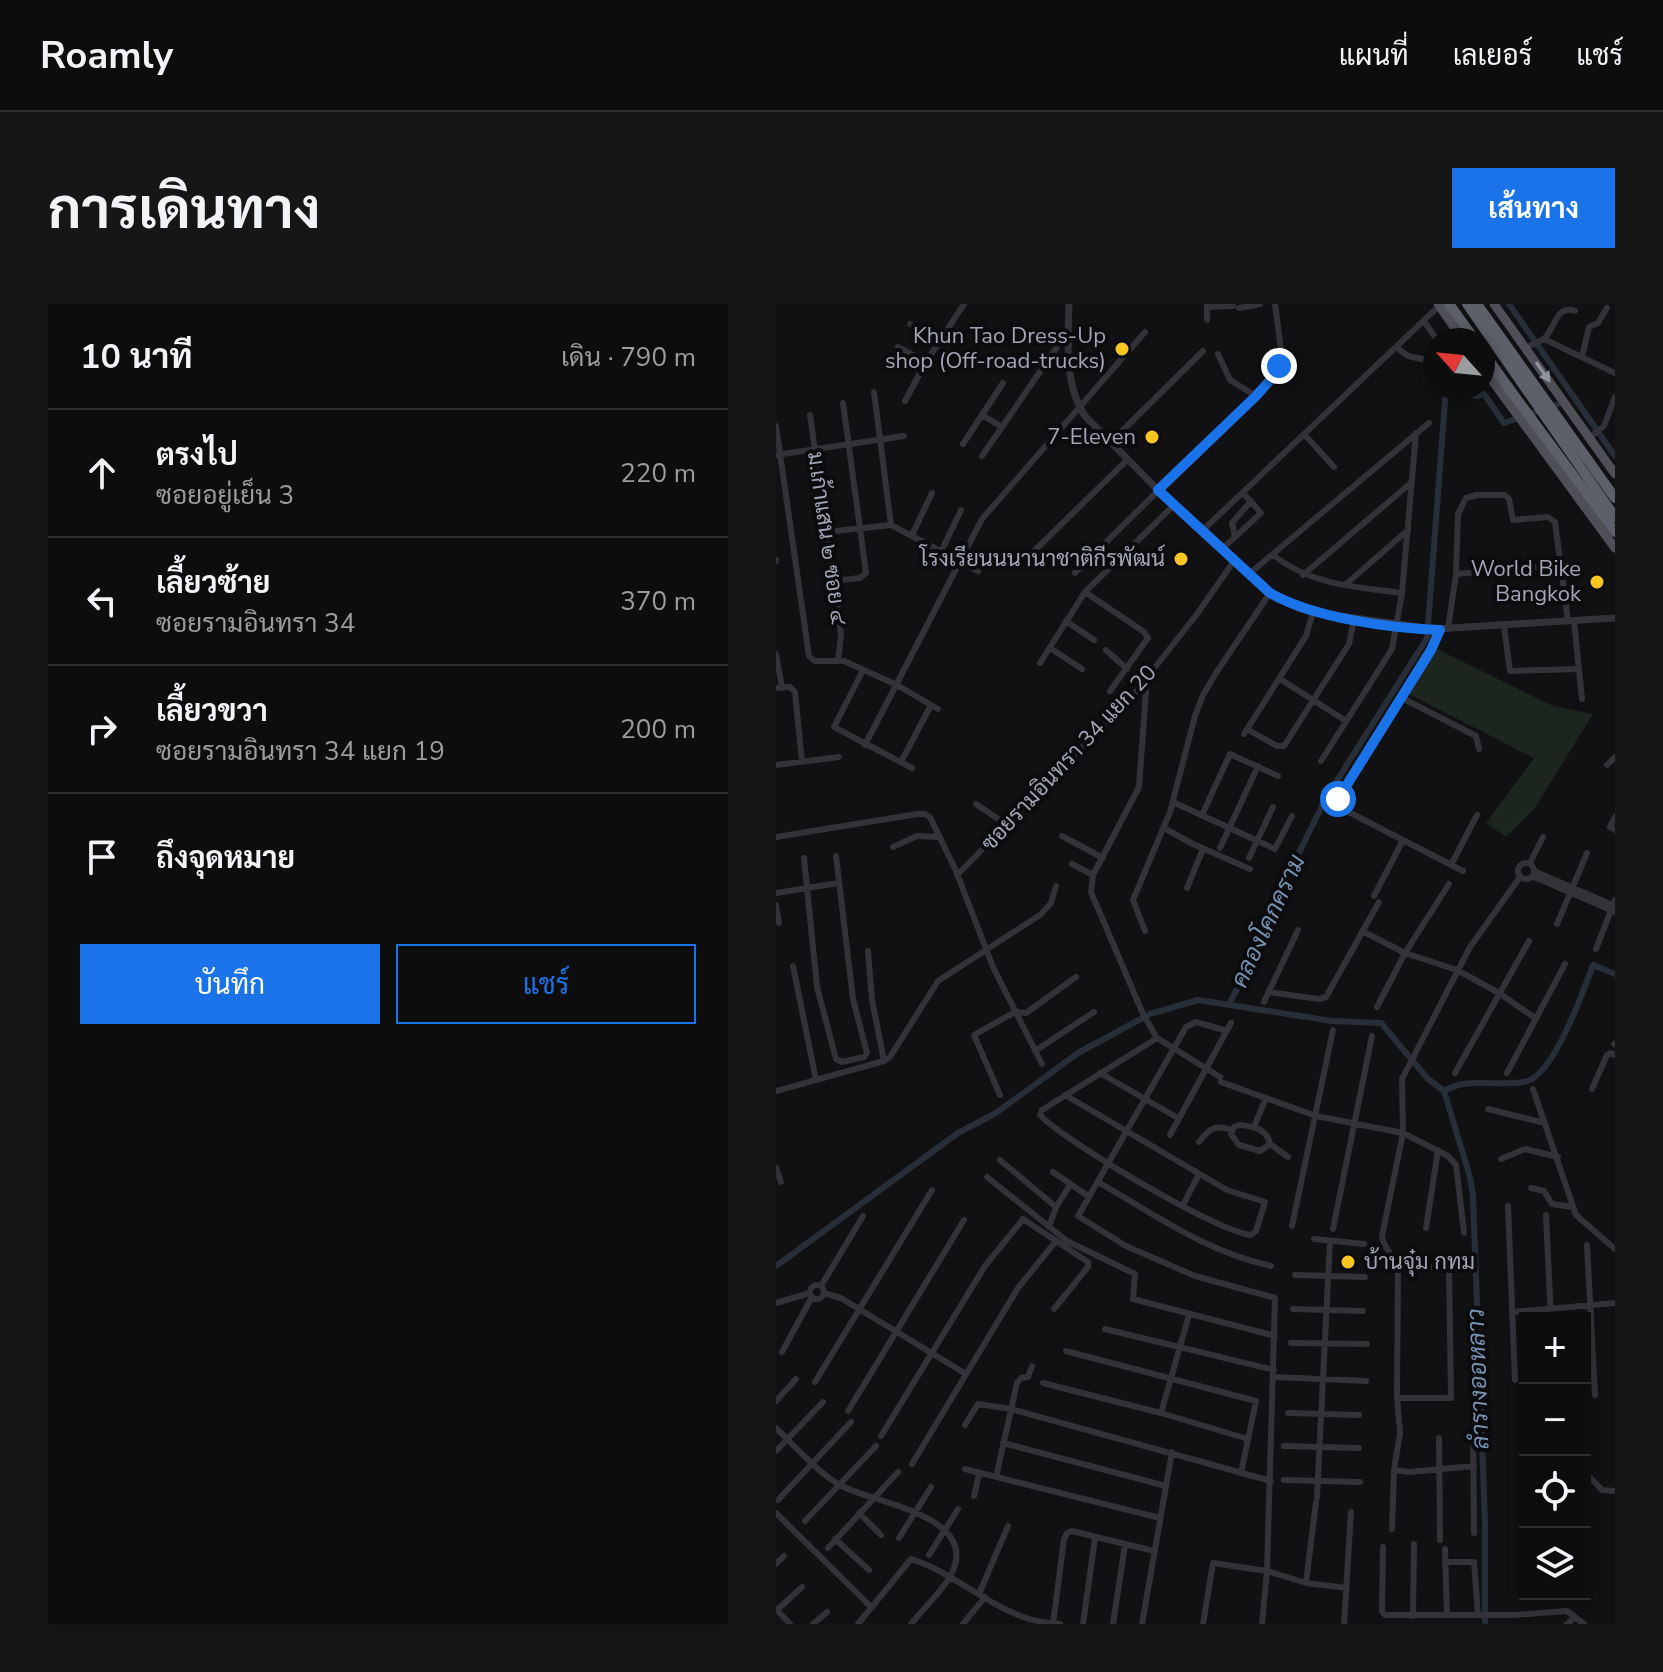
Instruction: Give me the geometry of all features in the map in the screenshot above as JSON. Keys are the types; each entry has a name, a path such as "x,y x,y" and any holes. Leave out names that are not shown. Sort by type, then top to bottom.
{"highway":[{"path":"1467,304 1615,517"},
{"path":"1477,304 1615,498"},
{"path":"1442,305 1464,328"},
{"path":"1495,369 1615,532"}],"main road":[{"path":"1494,304 1528,346 1615,474"},
{"path":"1442,305 1456,328"},
{"path":"1495,385 1615,548"},
{"path":"1542,450 1559,456 1575,452 1580,442 1578,422"}],"street":[{"path":"905,401 964,304"},
{"path":"1069,304 1073,386 1079,406 1127,460 1270,593 1313,612 1422,629 1615,618"},
{"path":"1207,320 1207,305 1236,307 1260,304"},
{"path":"1075,573 1273,377 1279,366 1281,350 1275,304"},
{"path":"1202,531 1442,305"},
{"path":"1582,357 1589,327 1598,323 1607,308"},
{"path":"1528,346 1542,339 1561,311 1575,311"},
{"path":"1424,321 1429,328"},
{"path":"910,324 940,341"},
{"path":"982,456 1068,331"},
{"path":"865,745 982,519 1145,332"},
{"path":"1542,339 1615,373"},
{"path":"898,347 926,362"},
{"path":"1396,347 1408,356 1423,359"},
{"path":"1110,443 1203,351"},
{"path":"1218,354 1230,380 1256,396"},
{"path":"963,444 1003,383"},
{"path":"874,392 891,525"},
{"path":"1592,436 1604,426 1615,397"},
{"path":"832,581 864,577 866,573 843,403"},
{"name":"ม.เก้าแสน ๒ ซอย ๔","path":"810,415 841,635 838,661"},
{"path":"982,415 1002,427"},
{"path":"1249,574 1429,423"},
{"path":"776,426 809,656 815,661 838,661 863,670 897,685 934,707 901,762"},
{"path":"1321,761 1392,649 1402,593 1416,433"},
{"path":"1304,434 1334,467"},
{"path":"778,454 904,436"},
{"path":"1028,557 1127,460"},
{"path":"1303,575 1412,482"},
{"path":"912,535 932,493"},
{"path":"1222,549 1261,513 1243,493"},
{"path":"1463,871 1337,804 1431,650 1440,629 1456,574 1459,509 1469,496 1505,495 1509,499 1513,520 1546,517 1555,522 1582,699"},
{"path":"1235,537 1232,523 1251,501"},
{"path":"1040,663 1085,592 1174,505"},
{"path":"942,550 961,510"},
{"path":"826,532 891,525 978,571"},
{"path":"1345,585 1408,530"},
{"path":"1273,555 1303,575 1402,593"},
{"name":"ซอยรามอินทรา 34 แยก 20","path":"957,875 1130,699 1234,561"},
{"path":"1456,574 1562,565"},
{"path":"1085,592 1147,635 1146,644 1110,691"},
{"path":"1145,931 1133,900 1173,802 1195,716 1216,673 1270,593"},
{"path":"1313,612 1306,636 1246,732 1277,746 1284,746 1349,644 1354,619"},
{"path":"1066,621 1094,640"},
{"path":"1504,626 1510,671 1579,669"},
{"path":"1050,648 1082,669"},
{"path":"1106,650 1127,669"},
{"path":"776,654 779,688 790,687 795,692 802,762"},
{"path":"863,670 834,727 912,768"},
{"path":"1147,677 1139,787 1093,875 1091,892 1157,1038 1221,1080 1316,1116 1403,1133 1451,1158 1456,1165 1464,1233"},
{"path":"1280,679 1346,721"},
{"path":"1400,697 1476,736 1479,749"},
{"path":"1202,815 1230,754 1278,776"},
{"path":"776,765 839,757"},
{"path":"1607,765 1615,757"},
{"path":"1220,848 1258,766"},
{"path":"1173,802 1277,848 1292,816"},
{"path":"976,804 1007,825"},
{"path":"1249,858 1273,807"},
{"path":"776,837 925,814 930,817 988,948 993,967 1042,1064"},
{"path":"1451,865 1477,815"},
{"path":"1615,817 1610,827 1615,830"},
{"path":"1164,828 1250,869"},
{"path":"893,847 917,836 940,837"},
{"path":"1062,836 1103,858"},
{"path":"1533,874 1530,863 1543,837"},
{"path":"1268,992 1319,999 1326,997 1362,931 1403,840"},
{"path":"1187,888 1203,849"},
{"path":"1557,924 1587,853"},
{"path":"804,858 817,987 836,1059 842,1062 864,1057 867,1053 853,999 836,856"},
{"path":"1392,1529 1394,1470 1400,1433 1397,1398 1398,1268 1382,1236 1403,1133 1401,1088 1408,1064 1470,947 1520,877 1519,866 1530,863"},
{"path":"1072,864 1093,875"},
{"path":"1533,874 1614,907 1596,949"},
{"path":"1520,877 1526,879 1533,874"},
{"path":"776,893 838,883"},
{"path":"1377,1007 1405,953 1449,884"},
{"path":"776,1091 890,1057 935,985 1040,915 1049,906 1056,886"},
{"path":"776,905 779,923"},
{"path":"1264,1002 1298,930"},
{"path":"1362,931 1405,953 1457,970 1499,993 1535,1018"},
{"path":"1455,1073 1529,941"},
{"path":"868,951 872,1000 884,1061"},
{"path":"1507,1073 1565,964"},
{"path":"793,966 816,1080"},
{"path":"1000,1095 974,1037 1015,1012 1026,1013 1076,977"},
{"path":"1035,1051 1094,1012"},
{"path":"1227,1031 1193,1022 1186,1027 1078,1218 1126,1246 1195,1276 1276,1300 1271,1481 1262,1624"},
{"path":"1170,1135 1231,1023"},
{"path":"1292,1226 1333,1030"},
{"path":"1333,1229 1372,1036"},
{"path":"1065,1095 1227,1190 1265,1202 1256,1231 1247,1235 1210,1221 1063,1135 1041,1116 1042,1110 1065,1095 1100,1073 1157,1038"},
{"path":"1592,1089 1607,1055 1615,1055"},
{"path":"1100,1073 1178,1118"},
{"path":"1533,1089 1573,1207 1579,1218 1615,1249"},
{"path":"1254,1127 1266,1098"},
{"path":"1488,1109 1545,1123"},
{"path":"1199,1142 1213,1127 1232,1130 1240,1125 1254,1127 1266,1134 1270,1144 1288,1157"},
{"path":"1232,1130 1233,1140 1246,1149 1260,1151 1270,1144"},
{"path":"1501,1159 1525,1149 1558,1157"},
{"path":"1426,1228 1438,1150"},
{"path":"1000,1160 1056,1207"},
{"path":"776,1168 781,1182"},
{"path":"1053,1172 1088,1196"},
{"path":"1183,1205 1199,1174"},
{"path":"987,1177 1049,1227 1090,1254 1135,1274 1133,1299 1275,1336"},
{"path":"1098,1182 1192,1239 1238,1259 1271,1266"},
{"path":"1049,1227 1056,1207 1070,1185"},
{"path":"1531,1188 1544,1191 1555,1205 1573,1207"},
{"path":"815,1382 932,1190"},
{"path":"1508,1206 1515,1380"},
{"path":"1546,1215 1550,1312"},
{"path":"776,1303 811,1295 819,1299 863,1216"},
{"path":"848,1411 964,1220"},
{"path":"881,1436 985,1266 1020,1221 1027,1220 1089,1264 1054,1309"},
{"path":"1314,1239 1364,1244"},
{"path":"912,1464 1018,1288 1056,1241"},
{"path":"1306,1583 1319,1480 1330,1241"},
{"path":"1587,1245 1595,1395"},
{"path":"1398,1268 1467,1266"},
{"path":"1397,1398 1451,1398 1449,1267"},
{"path":"1295,1275 1365,1277"},
{"path":"782,1352 814,1285 841,1298 966,1374"},
{"path":"1513,1312 1615,1303"},
{"path":"1293,1309 1363,1311"},
{"path":"1161,1413 1189,1315"},
{"path":"1105,1329 1274,1373 1366,1381"},
{"path":"1291,1343 1367,1344"},
{"path":"1066,1351 1256,1401 1241,1473"},
{"path":"996,1477 1017,1381 1028,1377 1032,1366"},
{"path":"776,1401 796,1379"},
{"path":"1043,1383 1248,1439"},
{"path":"776,1451 823,1402"},
{"path":"965,1425 978,1404 1011,1409 1271,1481"},
{"path":"1288,1413 1359,1415"},
{"path":"778,1500 851,1422"},
{"path":"776,1428 839,1485 933,1522 945,1530 955,1543 950,1577 911,1624"},
{"path":"1473,1433 1474,1533"},
{"path":"1439,1438 1440,1540"},
{"path":"1003,1443 1166,1486"},
{"path":"805,1521 876,1446"},
{"path":"1284,1446 1359,1448"},
{"path":"1142,1624 1172,1452"},
{"path":"1394,1470 1474,1466"},
{"path":"965,1469 1160,1518"},
{"path":"828,1548 898,1472"},
{"path":"974,1496 979,1474"},
{"path":"1591,1478 1602,1490 1615,1491"},
{"path":"1284,1480 1360,1482"},
{"path":"899,1538 931,1487"},
{"path":"929,1555 958,1509"},
{"path":"1344,1624 1351,1512"},
{"path":"776,1513 871,1607"},
{"path":"859,1513 881,1535"},
{"path":"963,1624 982,1596 1008,1526"},
{"path":"1054,1624 1065,1536 1072,1531 1154,1551"},
{"path":"1083,1624 1095,1538"},
{"path":"835,1539 869,1570"},
{"path":"1413,1616 1414,1544"},
{"path":"1113,1624 1125,1545"},
{"path":"1383,1547 1383,1614 1478,1615 1567,1611 1584,1624"},
{"path":"1445,1549 1447,1615"},
{"path":"776,1564 784,1556"},
{"path":"858,1624 911,1559 1030,1620 1060,1624"},
{"path":"1445,1562 1474,1562 1478,1615"},
{"path":"1203,1624 1213,1563 1267,1571 1306,1583 1347,1588"},
{"path":"790,1624 777,1610 802,1587"},
{"path":"813,1624 827,1612"}],"shaded area":[{"path":"1437,649 1553,706 1593,714 1535,808 1506,837 1486,823 1534,758 1407,693"}],"waterway":[{"path":"1509,304 1615,456"},
{"name":"คลองโคกคราม","path":"1229,1004 1254,957 1277,897 1326,798 1427,638 1445,400"},
{"name":"คลองโคกคราม","path":"1488,400 1504,423 1564,402"},
{"path":"1444,1091 1469,1083 1530,1080 1540,1073 1559,1045 1593,965 1615,974"},
{"name":"คลองโคกคราม","path":"776,1266 958,1133 996,1113 1078,1053 1150,1014 1198,1000 1332,1021 1381,1023 1428,1079 1444,1091"},
{"name":"ลำรางออหลาว","path":"1444,1091 1473,1196 1485,1522 1485,1624"}],"place":[{"name":"Khun Tao Dress-Up shop (Off-road-trucks)","path":"1122,349"},
{"name":"7-Eleven","path":"1152,437"},
{"name":"โรงเรียนนนานาชาติกีรพัฒน์","path":"1181,559"},
{"name":"World Bike Bangkok","path":"1597,582"},
{"name":"บ้านจุ๋ม กทม","path":"1348,1262"}],"route":[{"path":"1279,366 1256,396 1158,490 1270,593 1285,602 1313,612 1440,630 1431,650 1338,799"}]}
